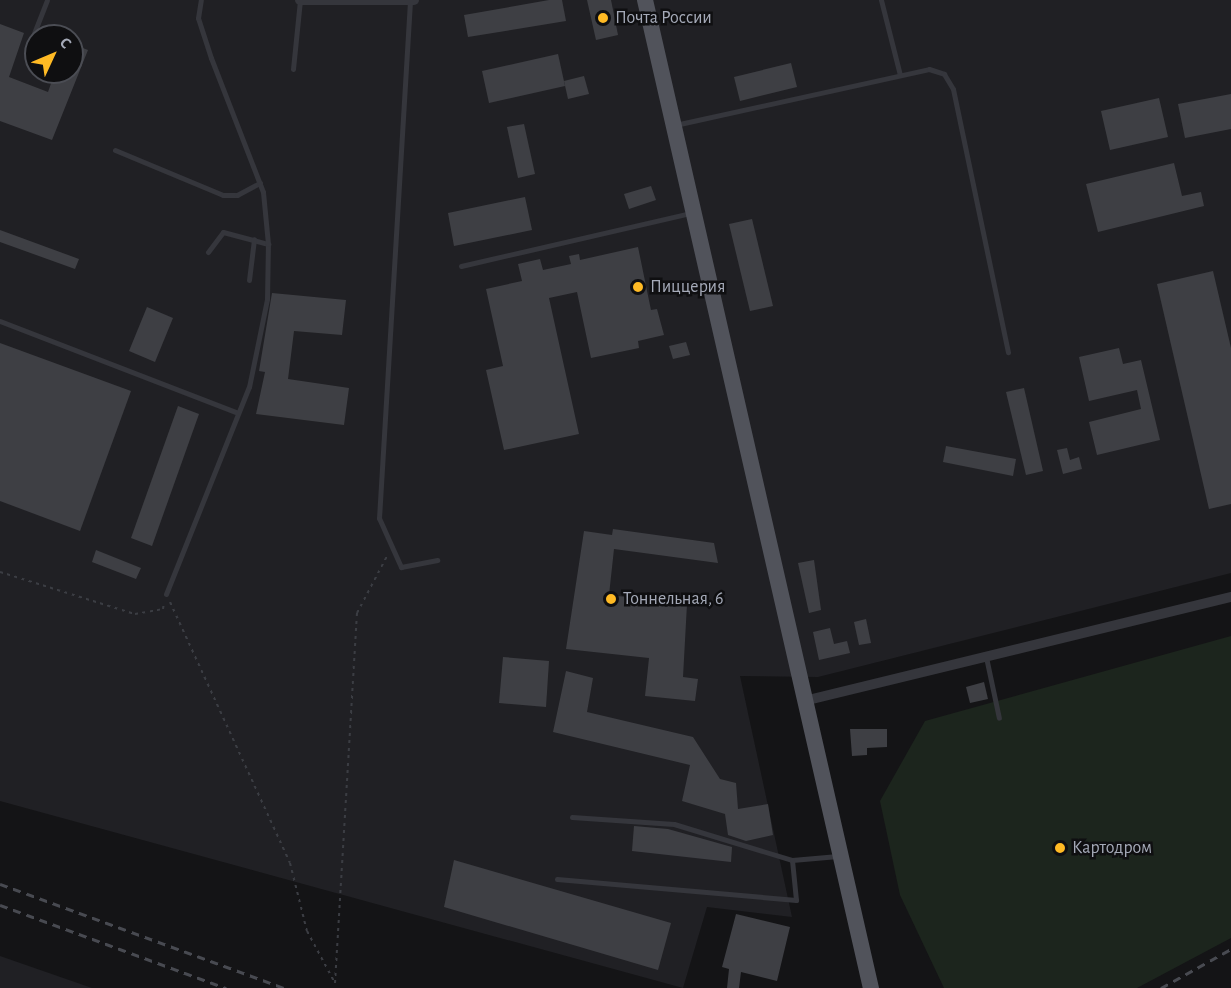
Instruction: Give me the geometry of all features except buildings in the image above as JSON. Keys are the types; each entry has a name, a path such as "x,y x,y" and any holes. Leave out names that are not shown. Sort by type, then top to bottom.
{"main road":[{"path":"645,0 674,125 691,213 871,988"}],"street":[{"path":"300,0 412,0"},
{"path":"804,700 1231,597"}],"lane":[{"path":"38,24 47,0"},
{"path":"166,594 249,387 267,299 268,244 260,183 198,18 201,0"},
{"path":"292,69 300,0"},
{"path":"412,0 379,518 401,567 437,560"},
{"path":"881,0 900,75"},
{"path":"674,125 929,69 944,75 953,89 1008,352"},
{"path":"115,150 223,195 237,195 260,183"},
{"path":"461,266 691,213"},
{"path":"208,252 223,231 268,244"},
{"path":"249,280 254,239"},
{"path":"0,321 238,413"},
{"path":"985,656 999,718"},
{"path":"572,817 674,824 792,860 840,856"},
{"path":"556,879 796,900 792,860"}],"path":[{"path":"166,594 290,863 307,931 335,983 357,613 392,548"},
{"path":"0,572 135,614 163,609 166,594"}],"shaded area":[{"path":"0,0 1231,0 1231,573 818,677 740,676 792,917 707,907 683,988 0,801"},
{"name":"Картодром","path":"1231,636 1231,938 1137,988 944,988 900,895 880,801 925,721"},
{"path":"0,956 92,988 0,988"}],"railway":[{"path":"0,884 284,988"},
{"path":"0,905 226,988"},
{"path":"1161,988 1231,949"}],"place":[{"name":"Почта России","path":"603,18"},
{"name":"Пиццерия","path":"638,287"},
{"name":"Тоннельная, 6","path":"611,599"},
{"name":"Картодром","path":"1060,848"}]}
